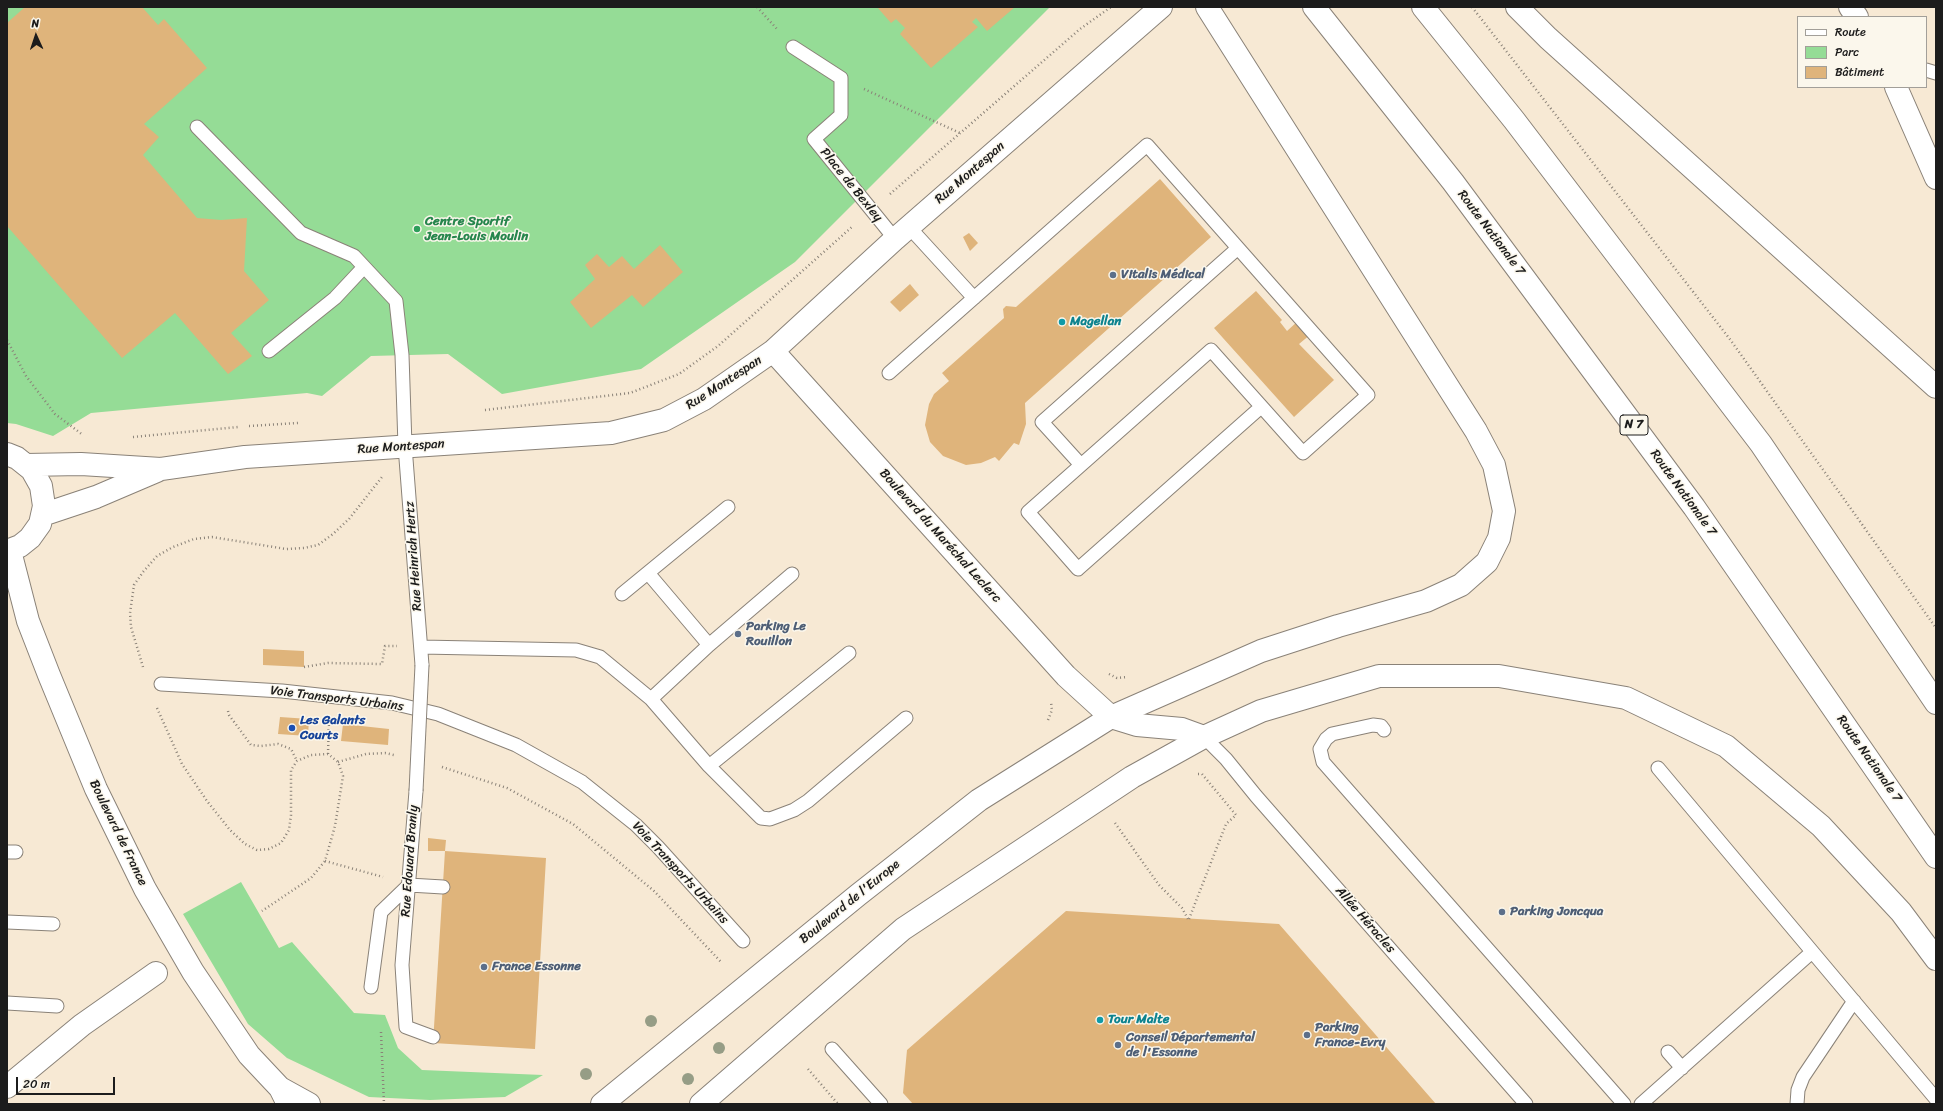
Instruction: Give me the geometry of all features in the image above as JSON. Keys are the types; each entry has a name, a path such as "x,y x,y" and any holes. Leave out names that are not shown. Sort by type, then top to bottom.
{"main road":[{"name":"Rue Montespan","path":"26,465 81,464 161,469 245,457 611,433 664,420 704,399 773,351 902,233 1161,7"},
{"name":"Boulevard de l'Europe","path":"602,1104 858,895 979,800 1111,717 1261,651 1338,626 1426,601 1461,586 1487,562 1499,538 1504,511 1494,465 1476,431 1207,7"},
{"name":"Route Nationale 7","path":"1314,7 1453,182 1694,507 1936,857"},
{"path":"1423,7 1514,120 1761,444 1936,703"},
{"path":"1517,7 1548,38 1936,387"},
{"path":"1850,7 1856,16"},
{"path":"1896,88 1936,178"},
{"name":"Boulevard du Maréchal Leclerc","path":"773,351 1066,676 1111,717"},
{"path":"7,454 17,458 38,478 41,486 44,506 40,524 30,538 9,551"},
{"name":"Rue Montespan","path":"42,515 96,497 161,469"},
{"name":"Boulevard de France","path":"9,551 28,621 48,675 96,789 135,869 192,972 249,1055 284,1096 309,1104"},
{"path":"701,1104 903,929 1132,777 1204,737 1261,711 1379,676 1499,676 1626,698 1726,746 1821,826 1901,912 1936,958"},
{"path":"1111,717 1137,725 1182,729 1204,737"},
{"path":"7,1087 82,1025 156,973"}],"lane":[{"path":"793,48 841,78"},
{"name":"Place de Bexley","path":"841,78 841,115 814,139 872,209 902,233 974,298"},
{"name":"Rue Heinrich Hertz","path":"198,127 301,233 354,256 396,301 402,355 405,446 422,665"},
{"path":"889,373 1147,145 1368,396 1303,453 1211,350 1028,512 1078,569 1261,407"},
{"path":"1080,465 1042,422 1238,248"},
{"path":"269,351 335,298 364,267"},
{"path":"622,594 728,506"},
{"path":"648,573 709,645"},
{"path":"650,699 709,645 792,574"},
{"path":"421,647 576,650 600,657 650,699 709,766 761,818 770,819 794,810 808,801 906,718"},
{"path":"709,766 849,653"},
{"name":"Rue Edouard Branly","path":"422,665 416,791 402,965 406,1027 433,1037"},
{"name":"Voie Transports Urbains","path":"161,684 282,691 392,703 438,714 516,745 582,782 636,825 658,847 743,942"},
{"path":"1384,730 1381,726 1373,725 1332,734 1326,739 1320,749 1323,762 1624,1104"},
{"name":"Allée Héracles","path":"1204,737 1226,759 1256,796 1526,1104"},
{"path":"1658,768 1936,1099"},
{"path":"371,987 381,912 408,885 443,887"},
{"path":"7,922 53,924"},
{"path":"1641,1104 1812,952"},
{"path":"1797,1104 1798,1090 1803,1078 1854,1001"},
{"path":"7,1003 57,1006"},
{"path":"832,1049 881,1104"},
{"path":"1668,1052 1682,1068"}],"path":[{"path":"757,7 793,48"},
{"path":"481,411 630,393 679,374 718,346 872,209 1080,29 1111,7"},
{"path":"1472,7 1729,338 1936,628"},
{"path":"841,78 960,133"},
{"path":"7,340 26,376 55,414 85,436"},
{"path":"144,672 131,627 130,613 134,585 157,556 173,547 194,539 212,537 286,549 304,548 318,545 333,534 349,519 405,446"},
{"path":"328,663 382,664 385,646 421,647"},
{"path":"1105,672 1117,678 1130,676"},
{"path":"155,702 182,764 207,801 230,830 245,844 257,850 269,850 281,843 289,830 292,815 291,770 297,760 311,755 328,754 338,762 343,776 335,826 325,861 311,878 262,911"},
{"path":"328,754 329,723"},
{"path":"338,762 366,754 386,753 399,756"},
{"path":"442,767 507,788 573,824 654,891 722,963"},
{"path":"1195,774 1202,774 1236,815"},
{"path":"1114,822 1159,885 1182,908 1189,919 1226,824"},
{"path":"325,861 408,885"},
{"path":"380,1030 384,1104"},
{"path":"808,1069 838,1104"}],"green space":[{"name":"Centre Sportif Jean-Louis Moulin","path":"7,7 1050,7 795,262 641,369 502,394 448,354 371,356 322,396 307,393 91,413 53,436 16,424 7,423"},
{"path":"241,882 279,948 292,942 354,1013 385,1015 398,1048 422,1070 543,1075 505,1097 430,1100 369,1097 287,1058 248,1024 183,914"}],"building":[{"path":"25,7 142,7 158,25 164,19 207,68 144,124 159,137 143,155 197,218 221,220 247,218 244,271 269,300 231,333 252,356 228,374 175,313 122,358 7,226 7,23"},
{"path":"877,7 1015,7 987,31 976,18 972,22 978,27 931,68 900,34 905,28 896,19 891,23"},
{"name":"Magellan","path":"1160,179 1211,237 1025,403 1026,424 1019,445 1014,443 999,461 995,457 981,463 966,465 943,456 930,442 925,425 929,404 934,394 949,381 942,373 1004,318 1003,309 1006,306 1016,307"},
{"path":"969,233 978,243 970,251 963,237"},
{"path":"660,245 683,272 643,307 632,295 591,328 570,302 595,279 585,265 597,254 609,267 622,256 634,269"},
{"path":"910,284 919,295 900,312 890,302"},
{"path":"1256,291 1282,320 1280,322 1287,331 1298,321 1311,334 1299,344 1334,380 1294,417 1214,328"},
{"path":"263,649 304,651 304,667 263,665"},
{"path":"280,717 309,719 308,736 278,734"},
{"path":"343,724 389,729 388,745 341,741"},
{"path":"428,838 446,840 445,851 428,851"},
{"name":"France Essonne","path":"445,851 546,858 535,1049 433,1043"},
{"path":"1066,911 1279,924 1436,1104 913,1104 903,1093 907,1050"}],"place":[{"name":"Centre Sportif Jean-Louis Moulin","path":"417,229"},
{"name":"Vitalis Médical","path":"1113,275"},
{"name":"Magellan","path":"1062,322"},
{"name":"Parking Le Rouillon","path":"738,634"},
{"name":"Les Galants Courts","path":"292,728"},
{"name":"Parking Joncqua","path":"1502,912"},
{"name":"France Essonne","path":"484,967"},
{"name":"Tour Malte","path":"1100,1020"},
{"name":"Parking France-Evry","path":"1307,1035"},
{"name":"Conseil Départemental de l'Essonne","path":"1118,1045"}]}
